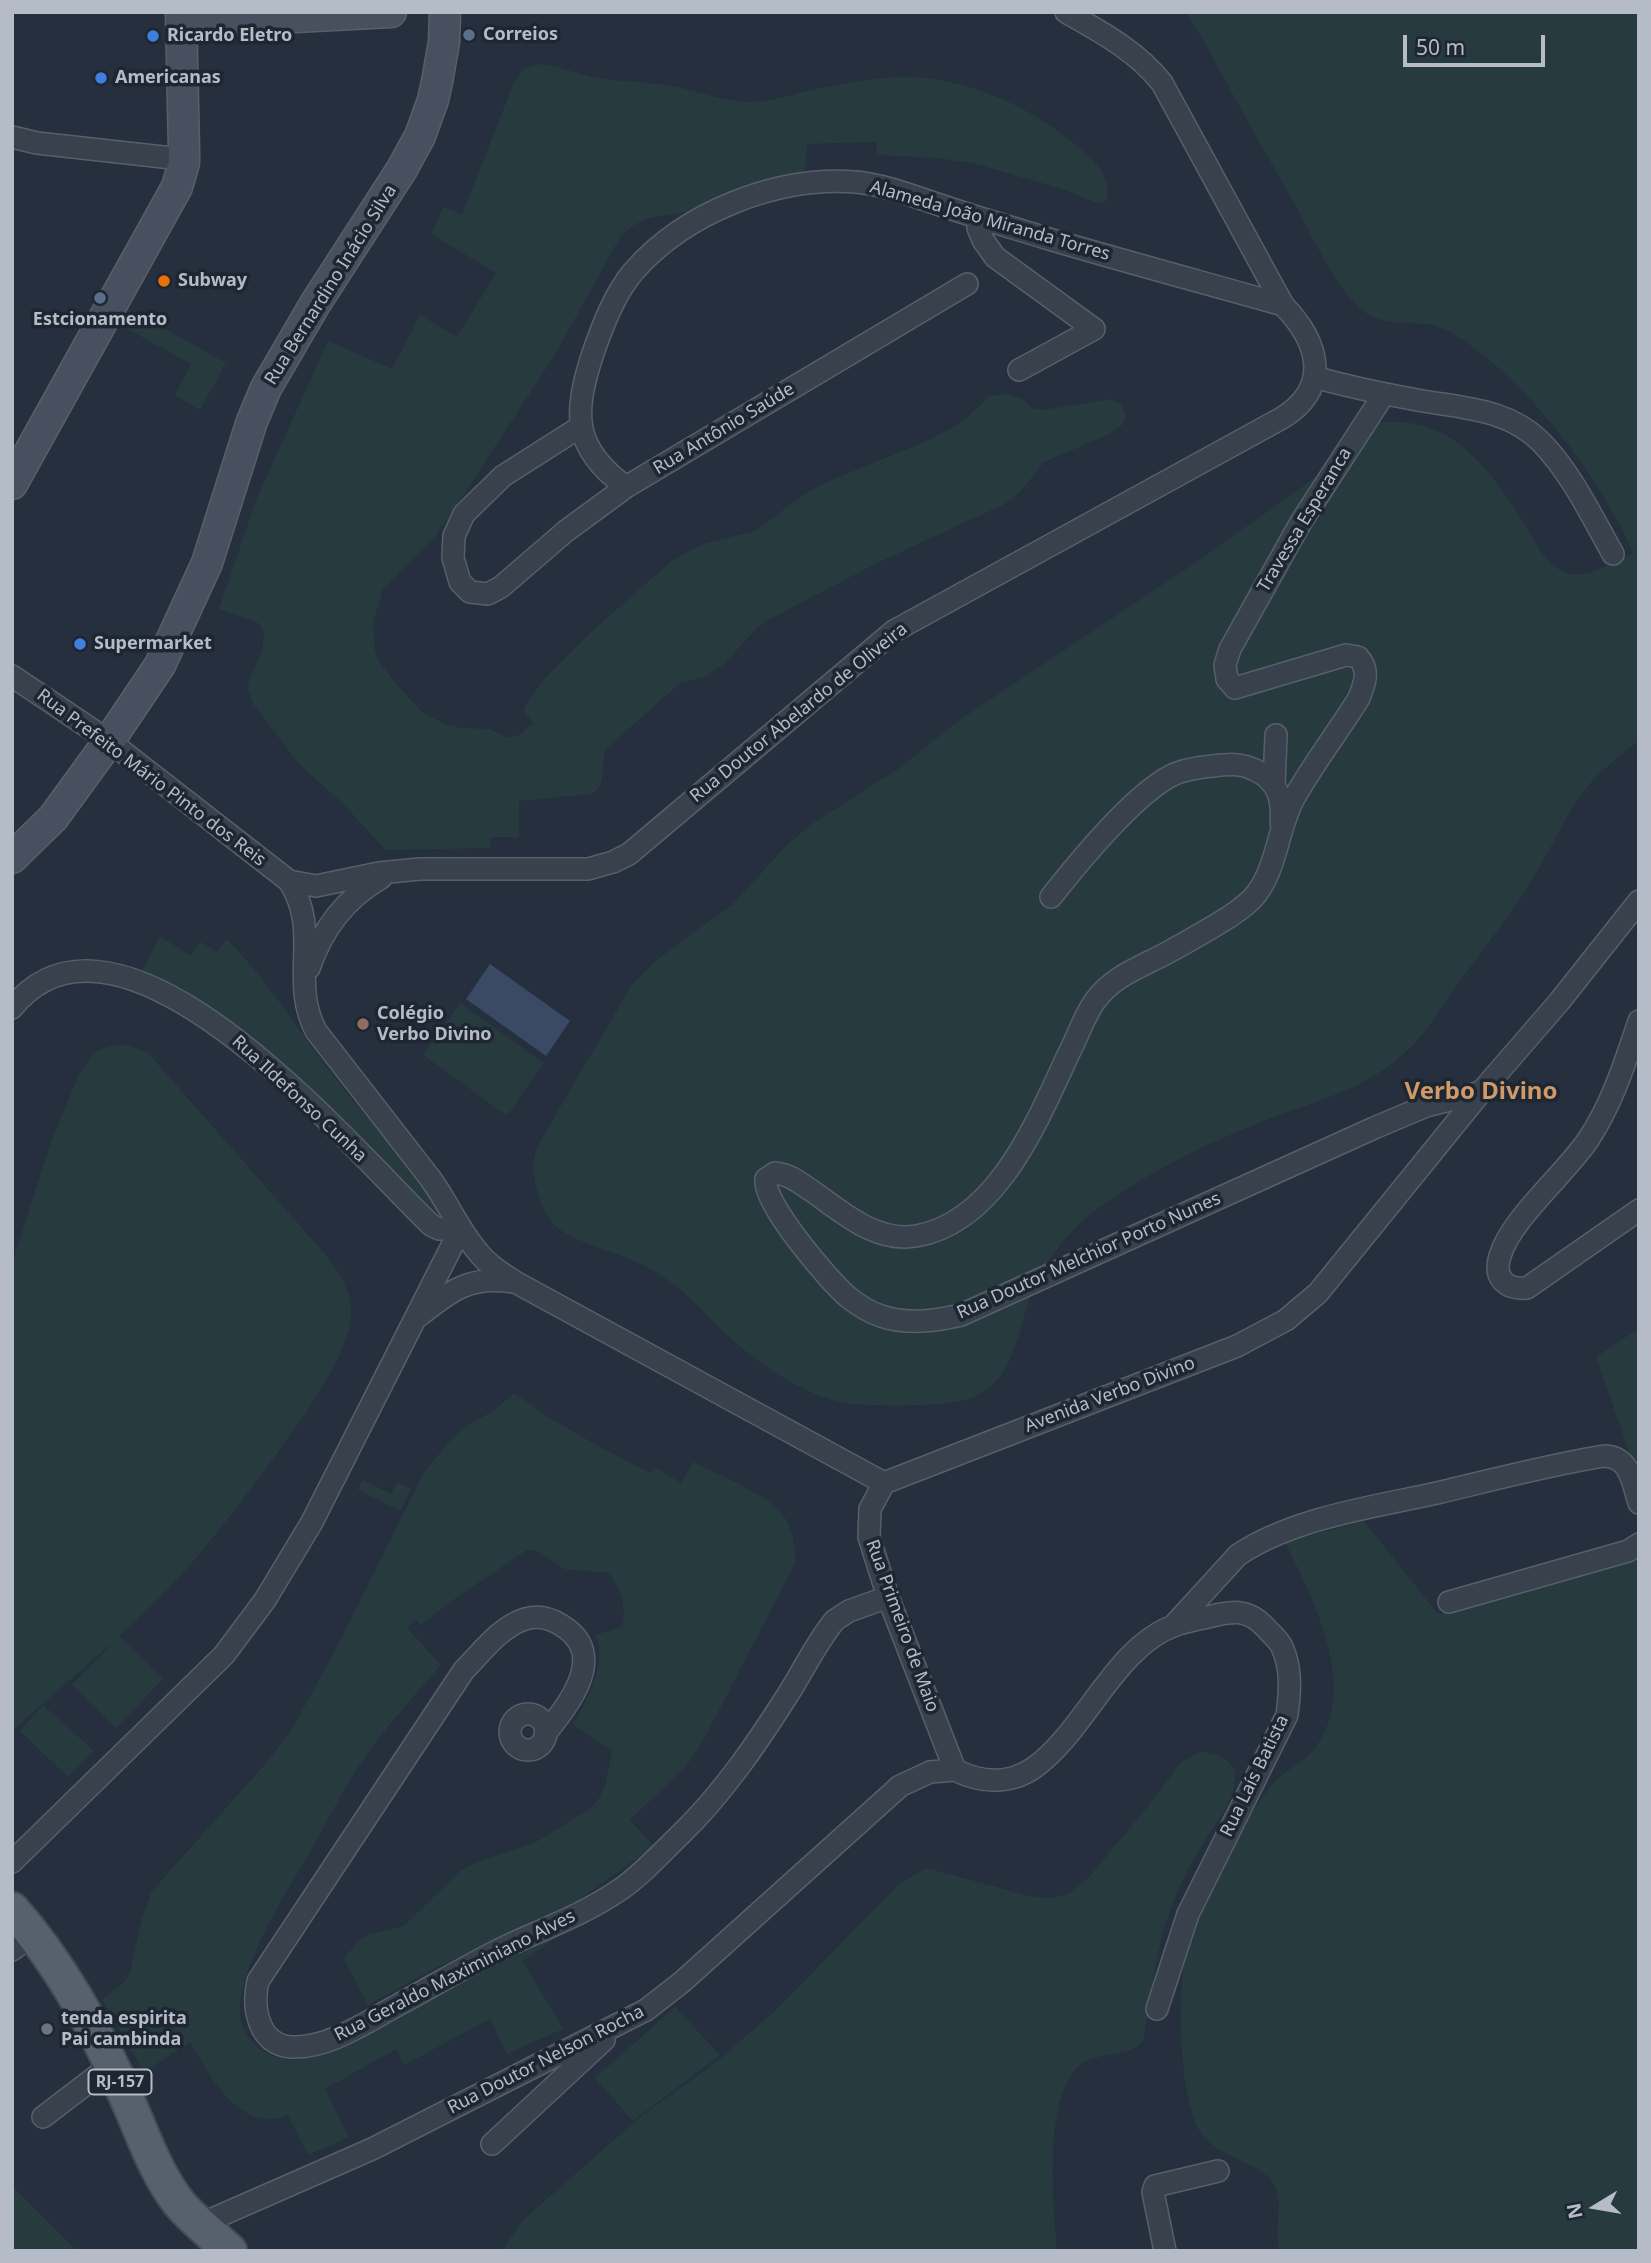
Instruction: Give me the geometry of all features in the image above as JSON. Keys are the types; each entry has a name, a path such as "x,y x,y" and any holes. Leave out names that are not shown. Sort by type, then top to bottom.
{"main road":[{"name":"RJ-157","path":"12,1909 23,1942 74,1993 111,2064 169,2189 180,2204 230,2251"}],"street":[{"path":"12,484 177,187 184,163 181,18 391,12"},
{"name":"Rua Bernardino Inácio Silva","path":"12,858 52,818 160,666 206,563 252,421 267,388 315,304 402,169 420,136 431,109 437,82 444,42 445,12"},
{"path":"1066,12 1122,46 1162,83 1283,305 1311,343 1314,377 1384,394 1485,410 1508,418 1525,428 1540,441 1569,476 1613,554"},
{"path":"12,137 37,143 172,158 179,153 184,136"},
{"name":"Alameda João Miranda Torres","path":"580,427 582,398 588,371 616,298 634,271 663,245 695,222 729,205 766,192 798,185 843,182 886,188 979,218 1283,305"},
{"path":"979,218 978,228 995,257 1094,329 1019,370"},
{"name":"Rua Antônio Saúde","path":"580,427 503,476 478,497 457,524 453,558 460,582 476,594 493,592 566,531 626,487 967,284"},
{"name":"Rua Doutor Abelardo de Oliveira","path":"289,881 316,886 399,870 587,869 613,862 629,854 894,631 1282,418 1301,405 1314,377"},
{"name":"Travessa Esperanca","path":"1230,649 1301,522 1384,394"},
{"path":"580,427 596,459 613,478 626,487"},
{"name":"Rua Doutor Melchior Porto Nunes","path":"1230,649 1225,665 1226,672 1228,682 1236,688 1346,655 1358,657 1366,668 1365,683 1359,698 1293,801 1281,829 1274,858 1264,881 1249,903 1203,934 1104,989 1096,1000 1030,1135 1008,1170 984,1199 938,1229 913,1237 898,1237 873,1231 793,1178 775,1173 766,1179 764,1187 769,1199 784,1222 836,1285 864,1308 893,1319 939,1320 961,1315 1426,1106 1481,1092"},
{"name":"Rua Prefeito Mário Pinto dos Reis","path":"12,676 108,741 289,881"},
{"path":"1276,734 1274,784 1281,804 1281,829"},
{"path":"1052,897 1076,865 1121,818 1161,782 1176,774 1195,768 1239,764 1259,772 1274,784"},
{"name":"Rua Doutor Abelardo de Oliveira","path":"304,984 317,947 342,906 372,883 399,870"},
{"path":"289,881 297,893 304,914 306,1006 316,1031 430,1178 478,1253 517,1283 884,1483"},
{"name":"Avenida Verbo Divino","path":"884,1483 1237,1346 1286,1320 1318,1293 1639,901"},
{"name":"Rua Ildefonso Cunha","path":"12,1008 31,990 75,972 116,974 164,993 228,1032 285,1080 431,1225 439,1229 461,1228"},
{"path":"1639,1021 1606,1110 1565,1170 1520,1221 1500,1255 1499,1274 1509,1287 1527,1288 1639,1210"},
{"path":"12,1862 224,1655 265,1600 312,1522 461,1228"},
{"path":"412,1322 459,1287 478,1280 496,1279 517,1283"},
{"path":"955,1770 971,1778 993,1782 1019,1775 1035,1767 1062,1740 1128,1658 1174,1625 1238,1555 1263,1540 1319,1520 1358,1510 1604,1456 1615,1457 1625,1465 1639,1503"},
{"name":"Rua Primeiro de Maio","path":"884,1483 872,1503 868,1525 871,1548 955,1770"},
{"path":"1449,1602 1639,1545"},
{"path":"1174,1625 1236,1610 1226,1596 1223,1572"},
{"name":"Rua Geraldo Maximiniano Alves","path":"545,1734 575,1696 583,1667 579,1642 572,1632 560,1624 537,1616 517,1622 504,1630 464,1670 258,1981 255,1992 258,2019 263,2031 271,2039 280,2045 309,2046 351,2031 509,1945 578,1914 620,1889 683,1832 745,1760 835,1620 859,1607 888,1597"},
{"name":"Rua Laís Batista","path":"1157,2009 1188,1914 1287,1715 1291,1686 1282,1646 1258,1620 1236,1610"},
{"name":"Rua Doutor Nelson Rocha","path":"201,2224 372,2149 646,2010 682,1982 900,1786 930,1772 955,1770"},
{"path":"492,2144 621,2024"},
{"path":"43,2117 111,2064"},
{"path":"1164,2251 1153,2192 1155,2186 1218,2171"}],"green space":[{"path":"1186,12 1639,12 1639,740 1584,790 1512,911 1424,1033 1394,1062 1340,1093 1261,1122 1195,1151 1132,1186 1083,1220 1066,1238 1043,1271 1032,1292 1018,1339 1005,1369 984,1392 957,1402 927,1405 864,1405 836,1401 802,1388 768,1368 726,1334 662,1275 559,1229 551,1221 540,1201 534,1173 538,1145 631,986 659,958 733,904 784,848 810,825 901,767 958,721 1198,561 1330,467 1375,423 1402,422 1427,427 1448,437 1467,451 1500,487 1544,555 1560,570 1575,574 1592,572 1633,553 1601,492 1580,460 1530,399 1503,372 1448,331 1427,324 1382,320 1362,310 1343,290"},
{"path":"540,64 591,77 661,84 749,102 877,79 925,78 948,82 994,96 1037,117 1095,162 1107,184 1108,193 1106,201 1097,203 1065,190 977,164 938,158 877,155 876,142 807,144 805,171 759,185 703,209 647,219 627,230 619,239 556,353 453,511 436,535 383,589 373,623 375,651 380,663 423,713 445,724 462,728 489,729 508,738 519,735 533,723 523,709 545,678 592,631 673,560 703,544 755,531 806,493 950,429 963,421 990,396 1007,394 1021,398 1032,408 1043,410 1110,399 1122,405 1126,416 1122,425 1107,435 1044,462 1022,490 1005,504 877,563 768,620 756,629 724,664 704,677 680,683 606,749 602,780 597,790 591,794 519,801 519,837 491,837 490,848 386,850 341,802 299,764 254,705 248,689 249,680 262,651 264,631 258,623 219,609 256,500 328,341 392,369 420,315 457,337 496,273 431,234 443,207 462,214 515,80 524,69"},
{"path":"129,309 226,363 200,410 175,395 191,364 120,325"},
{"path":"160,936 191,956 200,942 217,952 227,939 263,981 346,1092 441,1204 440,1213 432,1213 317,1097 140,975"},
{"path":"460,1003 544,1063 507,1116 423,1055"},
{"path":"127,1045 148,1053 325,1254 344,1283 350,1299 351,1316 336,1364 317,1396 210,1541 141,1616 12,1731 12,1264 50,1145 79,1074 93,1054 100,1049"},
{"path":"1639,1328 1639,1480 1596,1357"},
{"path":"514,1393 563,1426 650,1473 655,1467 681,1483 693,1462 762,1497 780,1511 787,1522 794,1542 796,1562 704,1739 687,1765 630,1820 654,1846 573,1904 435,1968 368,2005 344,1959 357,1942 367,1935 404,1926 460,1871 477,1862 536,1842 590,1809 605,1786 612,1751 573,1725 598,1669 599,1646 595,1635 622,1627 622,1598 608,1573 564,1569 538,1551 527,1550 421,1625 415,1619 408,1629 441,1665 360,1764 273,1915 247,1972 240,2007 242,2025 251,2040 268,2054 286,2059 322,2055 487,1966 562,1933 523,1961 563,2029 507,2054 490,2019 404,2065 396,2049 325,2089 349,2137 308,2155 288,2115 271,2119 255,2117 241,2110 217,2085 190,2042 144,2072 102,2000 125,1981 130,1973 140,1926 151,1892 269,1760 294,1726 340,1641 423,1474 452,1438 493,1411"},
{"path":"363,1480 391,1494 397,1482 411,1489 400,1511 358,1490"},
{"path":"1364,1521 1438,1614 1639,1556 1639,2251 1280,2251 1279,2207 1273,2183 1259,2170 1209,2142 1197,2126 1184,2072 1181,2033 1183,1970 1190,1933 1247,1820 1280,1777 1314,1750 1325,1730 1333,1703 1332,1662 1327,1641 1312,1599 1285,1542"},
{"path":"119,1636 163,1679 116,1728 72,1685"},
{"path":"43,1705 94,1751 68,1777 20,1731"},
{"path":"1201,1752 1219,1756 1229,1762 1234,1772 1234,1788 1225,1809 1189,1868 1170,1911 1158,1952 1143,2041 1129,2050 1087,2061 1079,2066 1067,2082 1055,2127 1053,2154 1057,2251 502,2251 522,2221 640,2117 714,2064 777,2009 898,1885 927,1868 1029,1896 1049,1898 1068,1894 1088,1878 1178,1766"},
{"path":"675,2007 720,2055 633,2121 595,2078"},
{"path":"12,2186 77,2251 12,2251"}],"water":[{"path":"490,964 570,1021 546,1056 466,999"}],"place":[{"name":"Correios","path":"469,35"},
{"name":"Ricardo Eletro","path":"153,36"},
{"name":"Americanas","path":"101,78"},
{"name":"Subway","path":"164,281"},
{"name":"Estcionamento","path":"100,298"},
{"name":"Supermarket","path":"80,644"},
{"name":"Colégio Verbo Divino","path":"363,1024"},
{"name":"tenda espirita Pai cambinda","path":"47,2029"}],"district":[{"name":"Verbo Divino","path":"1481,1092"}]}
